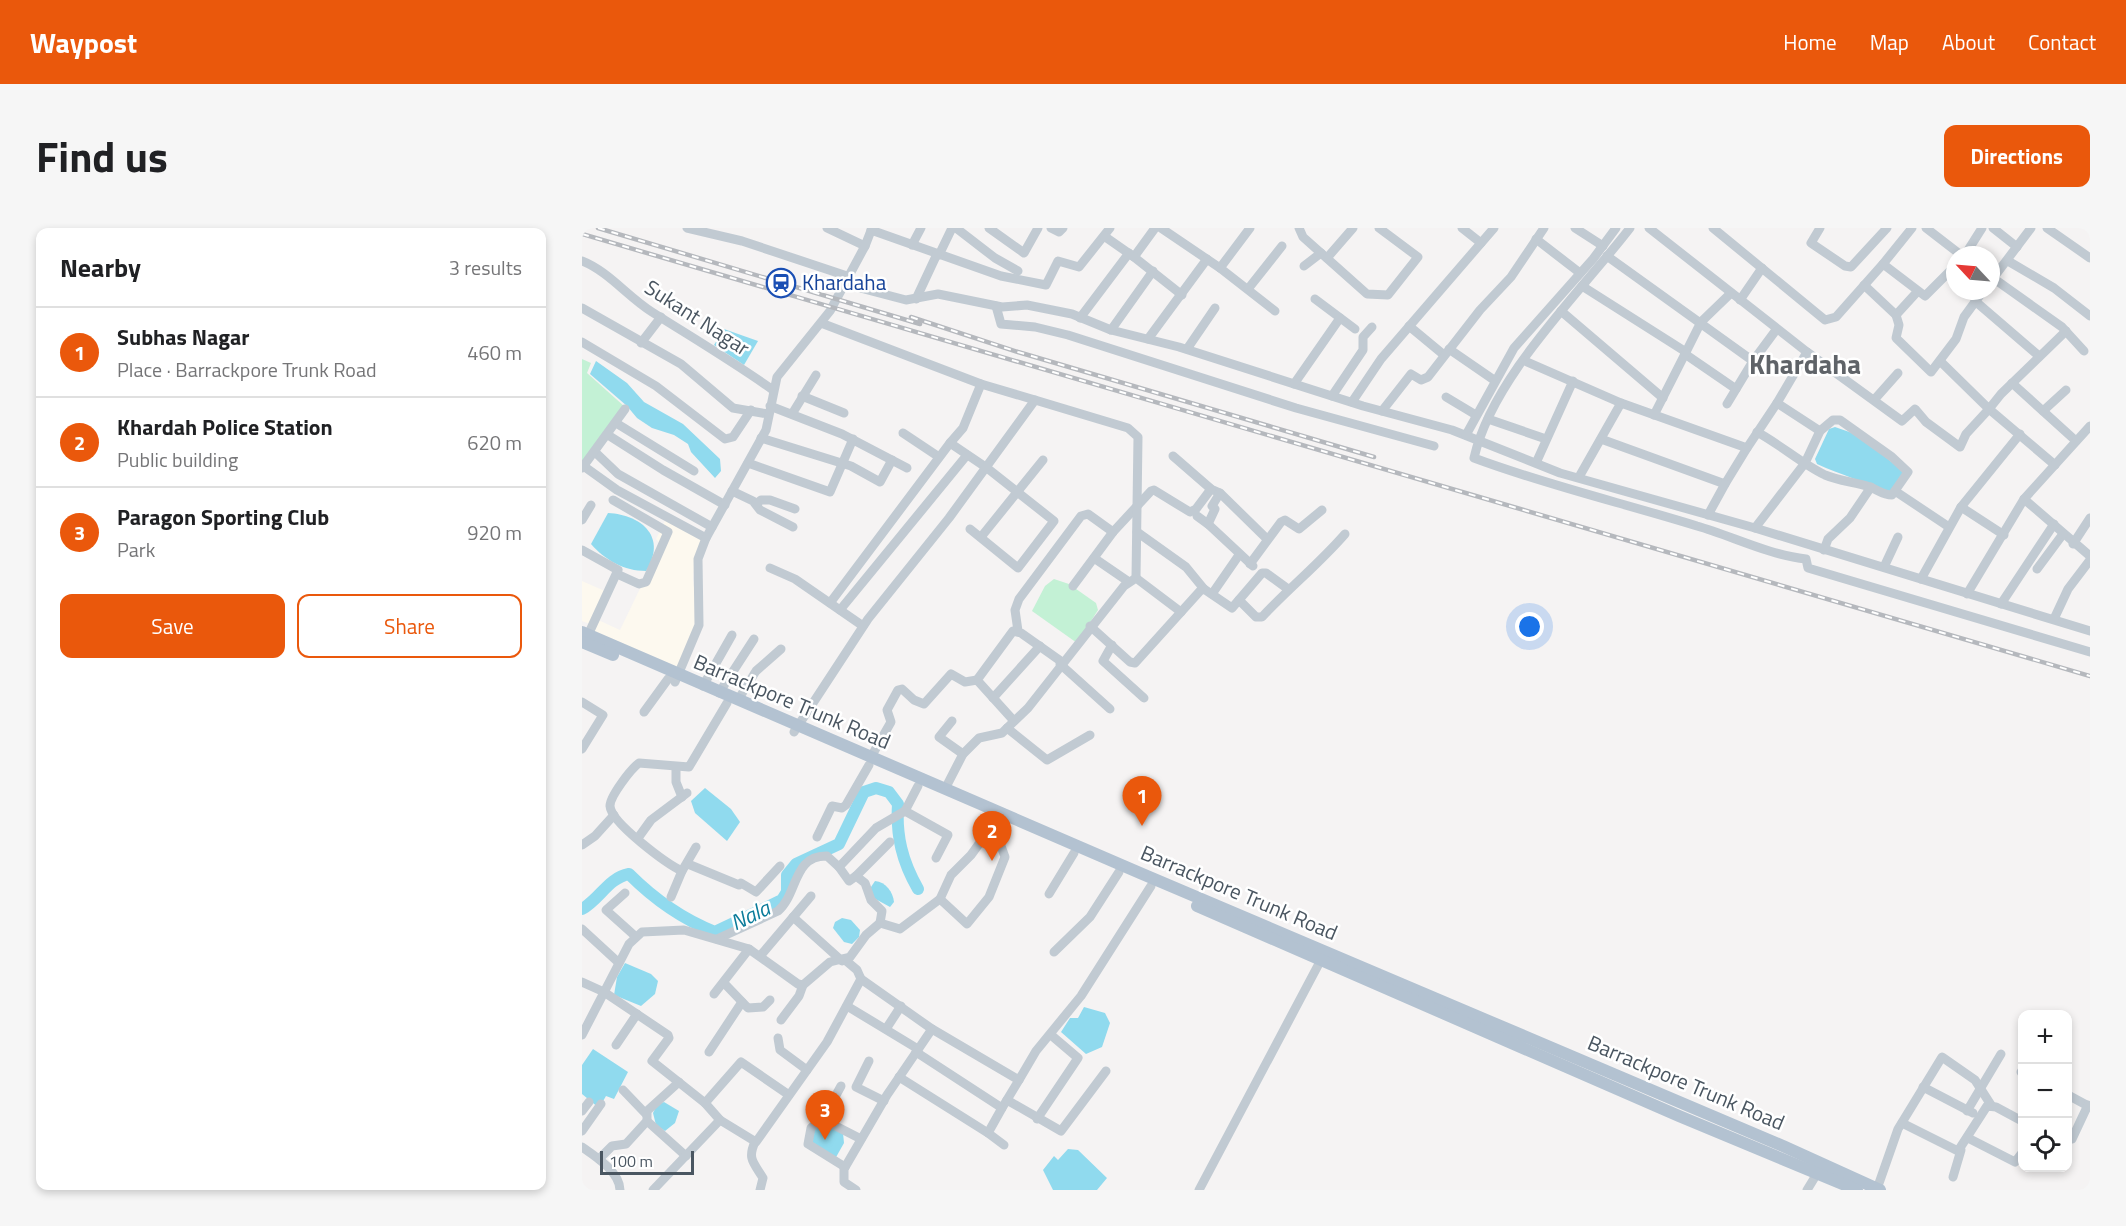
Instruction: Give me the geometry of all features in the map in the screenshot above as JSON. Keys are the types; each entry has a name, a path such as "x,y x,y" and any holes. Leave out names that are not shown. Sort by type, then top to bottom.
{"main road":[{"name":"Barrackpore Trunk Road","path":"584,636 673,678 728,699 870,761 945,789 1074,853 1323,955 1679,1116 1818,1172 1854,1189"},
{"name":"Barrackpore Trunk Road","path":"673,678 703,686 728,699"},
{"name":"Barrackpore Trunk Road","path":"870,761 918,786 997,816 1323,955 1783,1146 1879,1189"}],"street":[{"path":"687,228 742,241 906,300 938,294 996,306 1036,306 1080,318 1111,330 1187,350 1466,435 1536,463 1579,477 2054,618 2090,631"},
{"path":"827,228 865,246"},
{"path":"912,245 921,228"},
{"path":"916,299 954,228 1016,275"},
{"path":"990,228 1024,253"},
{"path":"1051,228 1059,232 1063,228"},
{"path":"1080,318 1155,228"},
{"path":"1161,228 1208,258 1275,311"},
{"path":"1220,268 1250,228"},
{"path":"1299,228 1300,233 1367,294 1388,295 1418,257 1379,228"},
{"path":"1304,266 1324,256 1353,228"},
{"path":"1462,228 1481,243"},
{"path":"1352,402 1362,384 1494,228"},
{"path":"1382,411 1411,374 1425,379 1480,310 1511,277 1544,228"},
{"path":"1575,228 1603,246"},
{"path":"1466,435 1494,380 1514,348 1616,228"},
{"path":"1630,228 1561,311 1505,388 1478,440 1474,458 1512,472 1734,537 1790,557 1806,559 1808,568 2090,652"},
{"path":"1649,228 1776,330 1902,421 1915,409 1926,422 1960,447 1966,434 2012,383 2066,331"},
{"path":"1713,228 1825,320 1836,316 1912,228"},
{"path":"1820,228 1811,243 1845,266 1851,267 1887,228"},
{"path":"1926,228 1951,246"},
{"path":"1969,246 1982,228"},
{"path":"1993,228 2017,247"},
{"path":"2000,270 2031,228"},
{"path":"2047,228 2090,258"},
{"path":"644,712 673,678 699,625 698,560 712,526 766,430 772,390 777,377 821,323 847,280 865,246 871,229 938,255 1046,285 1058,261 1079,267 1107,232 1131,255 1182,295"},
{"path":"1016,275 1036,229"},
{"path":"1536,238 1580,273"},
{"path":"1248,289 1282,246"},
{"path":"1607,256 1753,361"},
{"path":"1148,339 1208,258"},
{"path":"2008,261 2054,288 2090,316"},
{"name":"Sukant Nagar","path":"582,263 596,266 661,317 733,361 772,390"},
{"path":"1883,264 1917,292 1928,296 1946,276"},
{"path":"1740,300 1762,268"},
{"path":"1111,330 1153,271"},
{"path":"1864,285 1896,315 1899,325 1896,338 1931,372 1956,339 1960,324 1975,302 2039,356"},
{"path":"2000,285 2066,331 2084,351"},
{"path":"1581,286 1736,389"},
{"path":"1896,315 1917,292"},
{"path":"1654,415 1701,322 1731,293"},
{"path":"1315,299 1355,329"},
{"path":"996,306 1001,324 1035,327 1068,335 1296,408 1434,446"},
{"path":"582,308 681,364 733,408 792,414 853,439 907,468"},
{"path":"1187,350 1215,308"},
{"path":"1561,311 1663,398"},
{"path":"641,343 661,317"},
{"path":"1294,384 1340,318"},
{"path":"821,323 981,384 1128,428 1136,433 1138,440 1137,532 1133,580 1090,627 1028,708 1002,733 979,738 963,754 945,789"},
{"path":"1332,396 1365,346 1363,340 1372,327"},
{"path":"1409,327 1494,380"},
{"path":"1727,404 1753,361 1776,330"},
{"path":"582,342 656,386 725,439 733,437 752,410"},
{"path":"1708,515 1807,352"},
{"path":"1940,360 1989,409 2055,465"},
{"path":"1524,361 1621,403 1747,448"},
{"path":"1874,400 1898,373"},
{"path":"792,414 816,375"},
{"path":"1536,463 1573,381"},
{"path":"2012,383 2076,441"},
{"path":"830,603 963,428 981,384"},
{"path":"2043,411 2066,390"},
{"path":"802,396 844,413"},
{"path":"1446,398 1476,415"},
{"path":"796,729 863,626 987,468 1035,400"},
{"path":"1579,477 1621,403"},
{"path":"1777,403 1820,431"},
{"path":"626,409 582,467 617,490 706,538"},
{"path":"1488,419 1546,439"},
{"path":"1755,528 1805,463 1820,431 1833,420 1840,420 1892,457 1908,472 1889,495 1871,487 1834,478 1805,463 1757,432"},
{"path":"616,423 694,471"},
{"path":"1967,594 2024,499 2090,426"},
{"path":"903,433 939,457"},
{"path":"1921,579 1961,507 2020,434"},
{"path":"608,435 724,505"},
{"path":"761,438 844,464 880,482 892,460"},
{"path":"748,463 830,492 853,439"},
{"path":"1601,439 1725,484"},
{"path":"950,443 987,468 1054,521 1018,568 970,529"},
{"path":"595,452 618,474 712,526"},
{"path":"840,610 967,456"},
{"path":"1173,456 1267,539"},
{"path":"981,537 1043,460"},
{"path":"1824,550 1828,539 1850,518 1871,487"},
{"path":"1073,586 1113,532 1154,490 1186,511 1193,512 1215,491"},
{"path":"1895,490 1949,527"},
{"path":"732,491 756,504 762,512 793,527"},
{"path":"1208,524 1215,509 1212,506 1215,491"},
{"path":"2024,499 2090,558 2073,581 2054,618"},
{"path":"582,550 614,566 617,574 639,584 646,582 668,532 613,500"},
{"path":"756,504 761,500 770,500 795,509"},
{"path":"582,520 591,505"},
{"path":"1961,507 2004,535"},
{"path":"1250,564 1281,522 1285,520 1299,529 1322,510"},
{"path":"1018,631 1015,610 1019,599 1081,516 1088,514 1113,532"},
{"path":"1197,516 1250,564 1288,589"},
{"path":"2073,544 2090,518"},
{"path":"2001,604 2054,524"},
{"path":"1137,532 1186,567 1208,592 1227,607 1232,608 1262,573"},
{"path":"1239,600 1258,617 1288,589 1310,573 1345,534"},
{"path":"2037,569 2063,534"},
{"path":"1884,567 1898,537"},
{"path":"1090,627 1130,662 1135,663 1181,612 1208,592 1239,555"},
{"path":"1094,558 1133,580 1181,612"},
{"path":"770,568 795,579 863,626"},
{"path":"584,636 617,574"},
{"path":"817,837 832,806 842,808 846,805 891,722 887,710 899,689 924,704 951,674 965,682 977,680 1013,631 1018,631 1040,646 1110,709"},
{"path":"703,686 732,634"},
{"path":"754,639 728,699 689,767 639,763 632,768 611,801 614,815 659,859 739,885 741,883 756,892 780,866"},
{"path":"1112,645 1103,662 1144,698"},
{"path":"993,698 1040,646"},
{"path":"728,699 781,649"},
{"path":"977,680 1011,724 1047,760 1090,735"},
{"path":"582,702 603,715 582,749"},
{"path":"952,721 939,737 963,754"},
{"path":"638,838 651,820 684,795 676,782 676,767"},
{"path":"839,867 876,828 901,813 918,786"},
{"path":"901,813 948,835 936,858"},
{"path":"582,845 592,839 614,815"},
{"path":"880,923 900,929 940,899 951,875 971,855 997,816"},
{"path":"940,899 967,924 989,897 1005,857 1000,846 985,836"},
{"path":"717,939 786,904 801,867 807,861 827,856 849,881 890,842"},
{"path":"671,897 696,847"},
{"path":"1049,894 1074,853"},
{"path":"1054,952 1090,917 1119,872"},
{"path":"781,1020 800,996 803,985 830,962 849,957 866,934 880,923 882,910 871,900 865,883 856,876"},
{"path":"988,1133 1019,1080 1080,996 1152,886"},
{"path":"625,892 606,910 635,936"},
{"path":"760,955 811,896"},
{"path":"793,917 859,972 861,979 932,1029 1019,1080"},
{"path":"582,929 619,963"},
{"path":"582,1035 619,963 635,936 642,932 674,929 717,939 760,955 798,984 803,985"},
{"path":"714,994 749,950"},
{"path":"1199,1190 1323,955"},
{"path":"760,1190 763,1178 753,1165 750,1153 755,1142 827,1042 861,979"},
{"path":"582,982 604,992 669,1036 652,1061 705,1104 720,1120 755,1142"},
{"path":"724,983 752,1009 763,1007 770,1000"},
{"path":"709,1052 742,1002"},
{"path":"847,1006 1004,1104 1061,1131 1106,1071"},
{"path":"886,1029 901,1006"},
{"path":"582,1010 592,1014"},
{"path":"616,1045 637,1014"},
{"path":"856,1190 846,1187 843,1180 845,1167 899,1077 932,1029"},
{"path":"1037,1119 1078,1058 1051,1035"},
{"path":"778,1038 780,1050 807,1070"},
{"path":"1967,1110 2001,1054"},
{"path":"1879,1189 1902,1123 1942,1057 1975,1080 1991,1105 2018,1119"},
{"path":"705,1104 741,1062 789,1095"},
{"path":"869,1062 856,1087 884,1101"},
{"path":"899,1077 1004,1145"},
{"path":"599,1159 612,1146 624,1146 679,1082"},
{"path":"841,1086 822,1119 810,1130 808,1146 845,1167"},
{"path":"1923,1087 1980,1118"},
{"path":"623,1090 647,1118 687,1156"},
{"path":"2072,1098 2089,1106 2072,1139"},
{"path":"582,1111 589,1102"},
{"path":"582,1131 601,1104"},
{"path":"1953,1177 1961,1150 1985,1108 1991,1105"},
{"path":"822,1119 861,1139"},
{"path":"653,1190 720,1120"},
{"path":"1902,1123 1948,1148 1961,1150"},
{"path":"1968,1138 2015,1162 2018,1158"},
{"path":"582,1147 599,1159 619,1182 620,1190"},
{"path":"1807,1190 1818,1172"}],"shaded area":[{"path":"666,519 703,537 695,557 693,579 698,624 676,671 589,635 596,619 620,630 661,545 656,539"},
{"path":"582,581 607,592 590,624 582,621"}],"green space":[{"path":"582,359 591,363 587,373 625,407 582,462"},
{"path":"1054,579 1069,584 1096,603 1098,610 1077,643 1032,611 1045,586"}],"water":[{"path":"724,329 758,341 744,365 714,345"},
{"path":"596,361 627,383 644,402 683,424 720,459 721,471 715,478 691,452 688,444 674,435 652,428 637,418 627,406 590,374"},
{"path":"1835,427 1858,435 1904,472 1899,485 1888,493 1817,464 1815,459 1829,429"},
{"path":"608,513 632,518 648,530 654,548 646,571 616,564 591,544"},
{"path":"705,788 731,809 740,822 727,841 695,813 691,801"},
{"path":"875,881 886,885 890,891 894,902 890,907 870,896 871,887"},
{"path":"842,918 851,920 860,930 859,937 852,944 844,942 833,928 835,922"},
{"path":"625,963 651,974 658,981 655,994 641,1006 614,995 617,977"},
{"path":"1084,1007 1105,1013 1110,1023 1102,1047 1086,1054 1061,1032 1070,1018 1078,1018"},
{"path":"593,1049 628,1072 614,1099 606,1096 599,1108 582,1094 582,1065"},
{"path":"664,1102 679,1111 675,1123 665,1131 656,1125 653,1113 657,1105"},
{"path":"822,1122 843,1133 844,1143 835,1159 810,1144 812,1130"},
{"path":"1068,1149 1078,1150 1107,1178 1097,1190 1053,1190 1043,1170 1054,1156 1058,1160"}],"waterway":[{"name":"Nala","path":"582,909 615,880 629,874 669,908 715,932 782,900 787,892 787,875 796,864 839,844 864,792 876,788 889,792 898,804 901,848 918,889"}],"railway":[{"path":"598,228 920,324"},
{"path":"582,234 2090,676"},
{"path":"911,317 1018,352 1374,457"}],"place":[{"name":"Khardaha","path":"781,283"},
{"name":"Subhas Nagar","path":"1142,826"},
{"name":"Khardah Police Station","path":"992,861"},
{"name":"Paragon Sporting Club","path":"825,1140"}],"district":[{"name":"Khardaha","path":"1805,365"}]}
